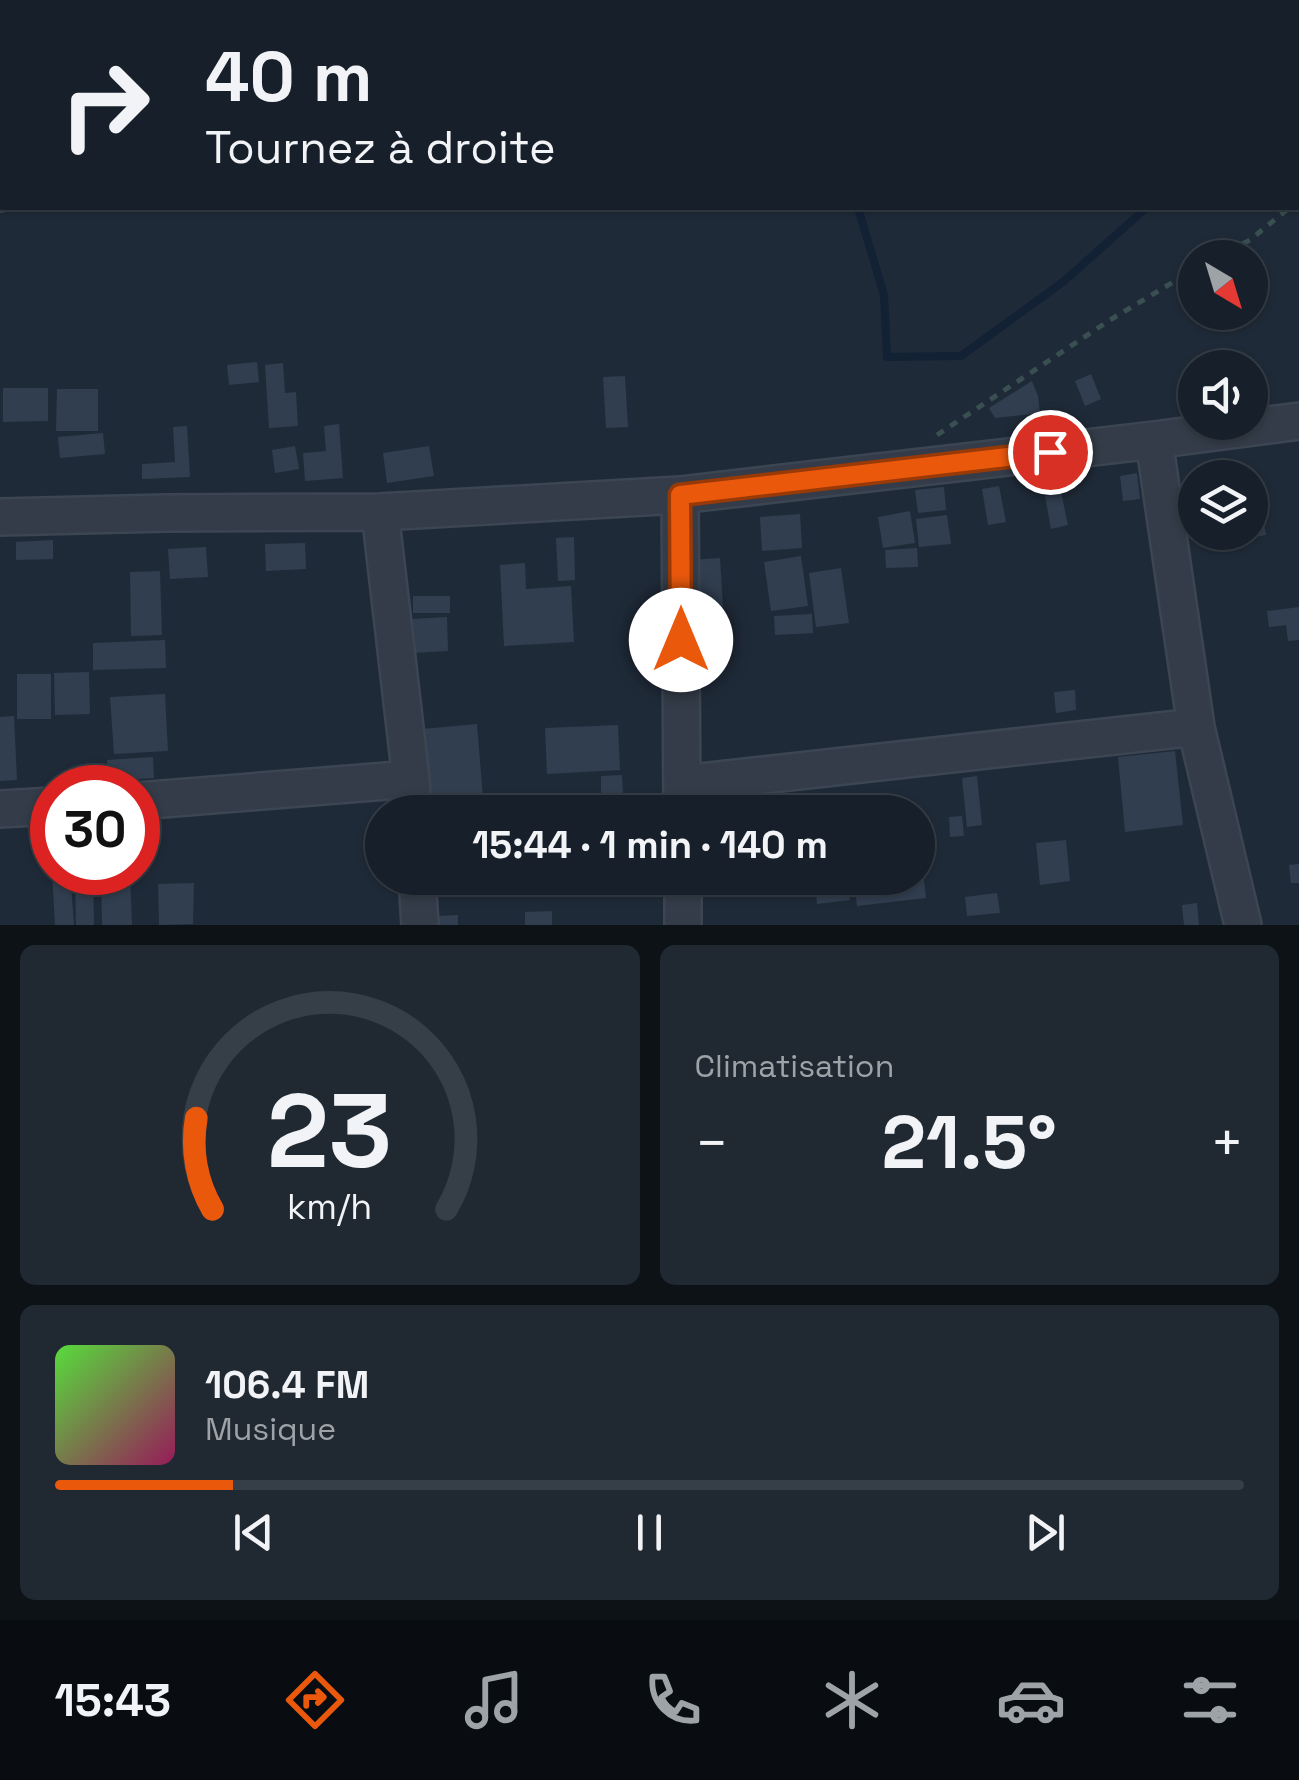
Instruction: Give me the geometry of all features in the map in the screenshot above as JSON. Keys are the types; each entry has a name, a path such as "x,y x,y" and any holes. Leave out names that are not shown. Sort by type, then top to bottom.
{"street":[{"path":"0,517 380,512 680,495 1299,421"},
{"path":"1154,440 1196,727 1243,925"},
{"path":"680,495 682,795"},
{"path":"380,512 412,795"},
{"path":"704,795 1196,727"},
{"path":"160,800 365,797"},
{"path":"0,808 30,807"},
{"path":"419,895 420,925"},
{"path":"682,895 683,925"}],"path":[{"path":"1250,240 1287,210"},
{"path":"912,468 929,440 1178,279"}],"building":[{"path":"257,362 259,382 229,385 227,365"},
{"path":"283,363 285,393 296,392 298,426 269,428 265,365"},
{"path":"1091,374 1101,399 1085,406 1075,381"},
{"path":"625,376 628,427 606,428 603,377"},
{"path":"1032,381 1040,413 995,418 989,408"},
{"path":"3,388 48,388 48,421 3,422"},
{"path":"57,389 98,389 98,431 56,431"},
{"path":"339,424 343,478 305,481 303,453 326,451 324,426"},
{"path":"187,426 190,477 142,479 142,464 175,462 173,427"},
{"path":"103,433 105,454 60,458 58,437"},
{"path":"295,446 299,469 275,473 272,450"},
{"path":"429,446 434,476 387,483 383,453"},
{"path":"1048,472 1058,473 1057,486 1047,486"},
{"path":"1137,473 1140,499 1123,501 1120,476"},
{"path":"1044,476 1045,486 1028,488 1027,477"},
{"path":"999,486 1006,522 988,525 982,489"},
{"path":"944,487 946,510 918,513 915,490"},
{"path":"1061,492 1068,525 1051,529 1045,496"},
{"path":"910,511 915,543 883,548 878,517"},
{"path":"800,514 802,548 762,551 760,517"},
{"path":"947,515 951,544 919,547 916,519"},
{"path":"574,537 575,580 558,581 556,538"},
{"path":"53,540 53,559 16,560 16,542"},
{"path":"305,543 306,569 266,571 265,544"},
{"path":"206,547 208,577 170,579 168,549"},
{"path":"917,548 918,567 886,568 885,550"},
{"path":"801,556 808,606 771,611 764,562"},
{"path":"720,558 724,625 695,626 690,560"},
{"path":"525,563 526,589 571,586 574,642 504,646 500,565"},
{"path":"841,568 849,623 816,627 809,573"},
{"path":"160,571 162,635 131,636 130,572"},
{"path":"413,596 450,596 450,613 413,613"},
{"path":"1299,607 1299,640 1288,641 1286,625 1269,627 1267,611"},
{"path":"812,614 813,633 775,635 774,616"},
{"path":"447,617 448,651 413,653 412,619"},
{"path":"728,627 729,645 694,647 693,630"},
{"path":"165,640 166,668 93,670 93,643"},
{"path":"89,672 90,714 55,715 54,673"},
{"path":"17,674 51,674 51,719 17,719"},
{"path":"1075,690 1076,710 1056,713 1054,692"},
{"path":"165,694 168,751 114,754 110,697"},
{"path":"14,716 17,780 0,781 0,717"},
{"path":"477,724 483,795 427,795 422,729"},
{"path":"618,725 620,770 547,774 545,728"},
{"path":"1175,751 1183,825 1125,832 1118,757"},
{"path":"153,757 153,765 107,765 107,760"},
{"path":"622,775 623,794 601,794 601,776"},
{"path":"977,776 982,825 967,827 962,778"},
{"path":"962,816 964,836 950,837 949,817"},
{"path":"1066,840 1070,881 1040,885 1036,843"},
{"path":"1299,864 1299,883 1291,883 1289,865"},
{"path":"194,883 193,924 159,925 160,884"},
{"path":"997,893 1000,913 967,916 965,897"},
{"path":"53,895 72,895 74,925 55,925"},
{"path":"75,895 93,895 94,925 76,925"},
{"path":"101,895 131,895 132,925 102,925"},
{"path":"816,895 850,895 850,900 817,904"},
{"path":"856,895 926,895 926,898 857,906"},
{"path":"1197,903 1199,925 1184,925 1182,905"},
{"path":"552,911 552,925 525,925 525,912"},
{"path":"458,915 458,925 438,925 438,916"}],"waterway":[{"path":"859,210 884,295 887,357 961,356 1063,282 1144,210"}],"route":[{"path":"681,640 680,495 1050,452"}]}
